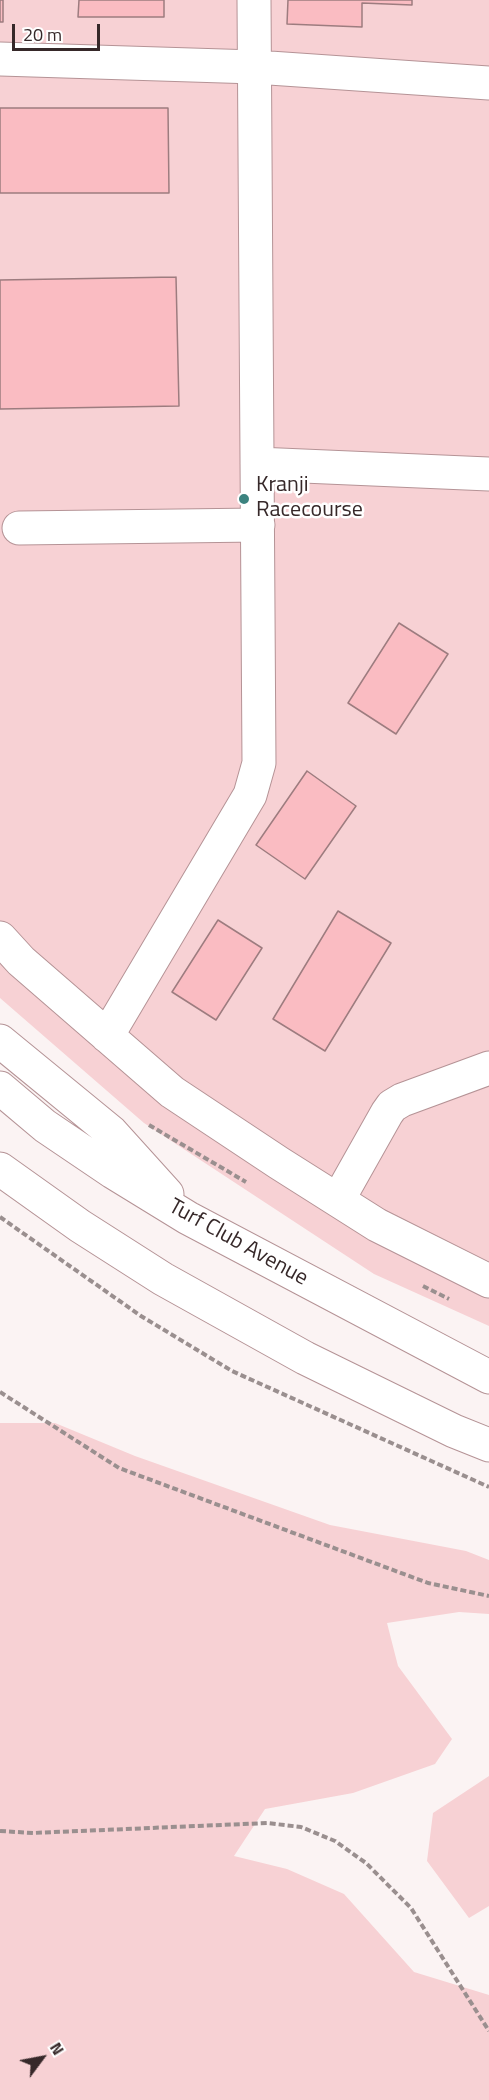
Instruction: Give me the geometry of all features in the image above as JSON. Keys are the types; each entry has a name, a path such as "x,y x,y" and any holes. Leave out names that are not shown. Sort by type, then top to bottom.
{"main road":[{"path":"107,1036 250,795 259,763 254,0"},
{"path":"0,60 255,68 489,83"},
{"path":"257,464 489,474"},
{"path":"19,528 258,525"},
{"path":"0,938 21,961 172,1092 377,1225 489,1281"},
{"path":"0,1041 111,1132 188,1218"},
{"path":"338,1200 392,1106 402,1100 489,1068"},
{"name":"Turf Club Avenue","path":"0,1088 45,1126 113,1172 188,1218 489,1377"},
{"path":"0,1169 80,1226 163,1279 305,1358 454,1431 489,1445"}],"path":[{"path":"0,1217 141,1316 232,1371 489,1486"},
{"path":"0,1392 119,1468 428,1583 489,1596"},
{"path":"0,1831 33,1833 267,1823 301,1827 335,1841 366,1863 411,1908 489,2031"}],"shaded area":[{"name":"Kranji Racecourse","path":"0,0 489,0 489,1326 374,1274 144,1123 0,998"},
{"path":"0,1423 55,1423 135,1456 330,1525 466,1551 489,1560 489,1614 459,1612 387,1623 398,1666 452,1739 435,1764 353,1793 265,1809 234,1856 287,1869 344,1894 414,1972 489,1995 489,2100 0,2100"},
{"path":"489,1776 489,1906 469,1918 427,1861 433,1813"}],"building":[{"path":"0,0 3,0 3,22 0,22"},
{"path":"79,0 164,0 164,17 78,17"},
{"path":"288,0 412,0 412,5 362,3 362,27 287,24"},
{"path":"0,108 168,108 169,193 0,193"},
{"path":"176,277 179,406 0,409 0,280"},
{"path":"399,623 448,654 396,734 348,703"},
{"path":"307,771 356,806 305,879 256,845"},
{"path":"338,911 391,943 325,1051 273,1019"},
{"path":"218,920 262,948 216,1020 172,992"}],"place":[{"name":"Kranji Racecourse","path":"244,499"}]}
